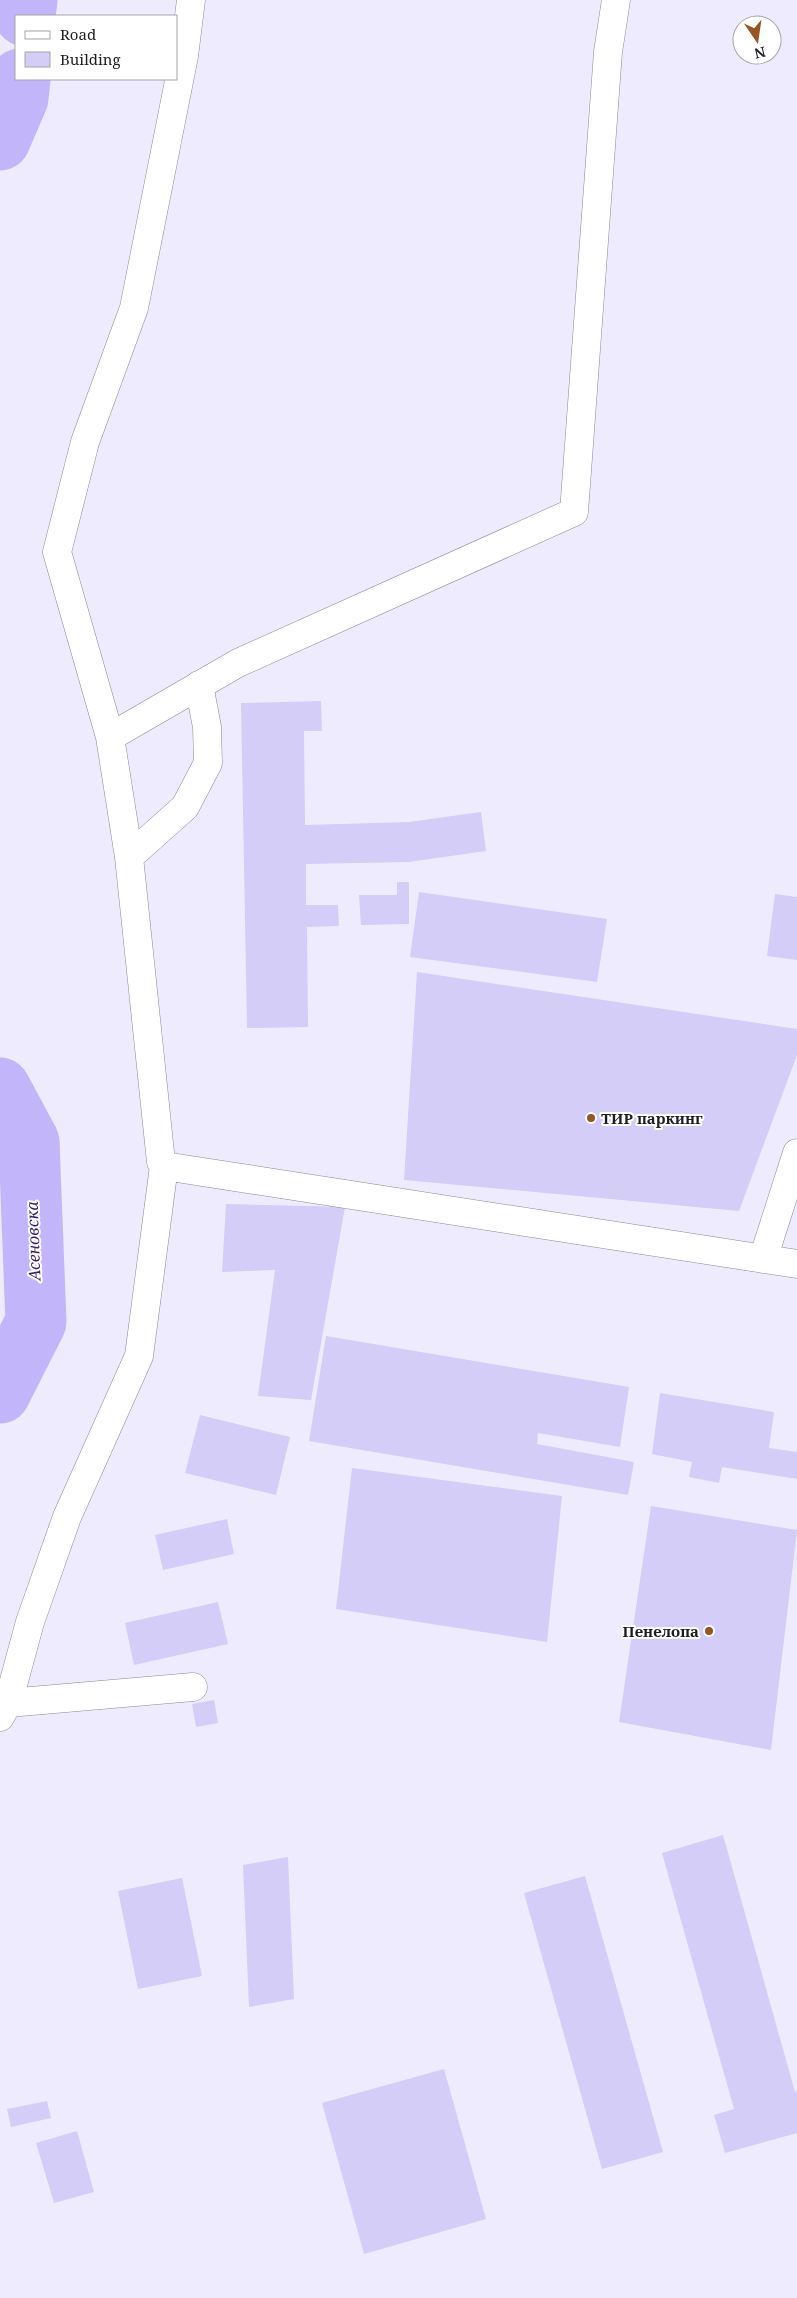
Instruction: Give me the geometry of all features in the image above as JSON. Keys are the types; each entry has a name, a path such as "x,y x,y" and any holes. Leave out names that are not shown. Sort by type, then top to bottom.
{"street":[{"path":"191,0 184,56 134,308 85,442 57,552 110,737 129,857 161,1162 164,1166 139,1356 67,1518 30,1622 4,1710 193,1687"},
{"path":"110,737 238,662 574,512 608,52 616,0"},
{"path":"129,857 185,806 208,763 207,727 200,685"},
{"path":"763,1259 797,1153"},
{"path":"164,1166 797,1264"}],"shaded area":[{"path":"0,0 797,0 797,2298 0,2298"}],"building":[{"path":"321,701 322,731 304,731 305,825 409,822 481,812 486,851 409,862 306,864 306,905 338,905 339,926 307,927 308,1027 247,1028 241,703"},
{"path":"397,882 409,882 409,924 361,925 359,895 397,895"},
{"path":"419,892 607,919 597,982 410,957"},
{"path":"775,894 797,897 797,960 767,956"},
{"name":"ТИР паркинг","path":"417,972 797,1029 797,1055 739,1211 404,1180"},
{"path":"226,1204 345,1207 311,1400 258,1396 275,1270 222,1272"},
{"path":"326,1336 629,1387 620,1447 538,1433 537,1444 634,1462 628,1495 309,1441"},
{"path":"660,1393 774,1412 769,1448 797,1452 797,1479 722,1467 719,1483 689,1477 692,1462 652,1454"},
{"path":"200,1415 290,1437 276,1495 185,1473"},
{"path":"352,1468 562,1496 547,1642 336,1609"},
{"name":"Пенелопа","path":"651,1506 797,1530 771,1750 619,1722"},
{"path":"227,1519 234,1554 163,1570 155,1535"},
{"path":"218,1602 228,1644 134,1665 125,1623"},
{"path":"214,1700 218,1723 196,1727 192,1704"},
{"path":"723,1835 795,2092 797,2091 797,2133 725,2153 714,2115 734,2109 662,1853"},
{"path":"288,1857 294,1999 249,2007 243,1865"},
{"path":"585,1876 663,2152 602,2169 524,1893"},
{"path":"182,1878 202,1976 138,1989 118,1891"},
{"path":"444,2069 486,2219 364,2254 322,2103"},
{"path":"47,2101 51,2118 11,2127 7,2109"},
{"path":"77,2131 94,2192 54,2203 36,2143"}],"waterway":[{"name":"Асеновска","path":"25,15 27,0"},
{"name":"Асеновска","path":"0,140 18,98 20,80"},
{"name":"Асеновска","path":"0,1088 29,1142 36,1322 0,1393"}],"place":[{"name":"ТИР паркинг","path":"591,1118"},
{"name":"Пенелопа","path":"709,1631"}]}
